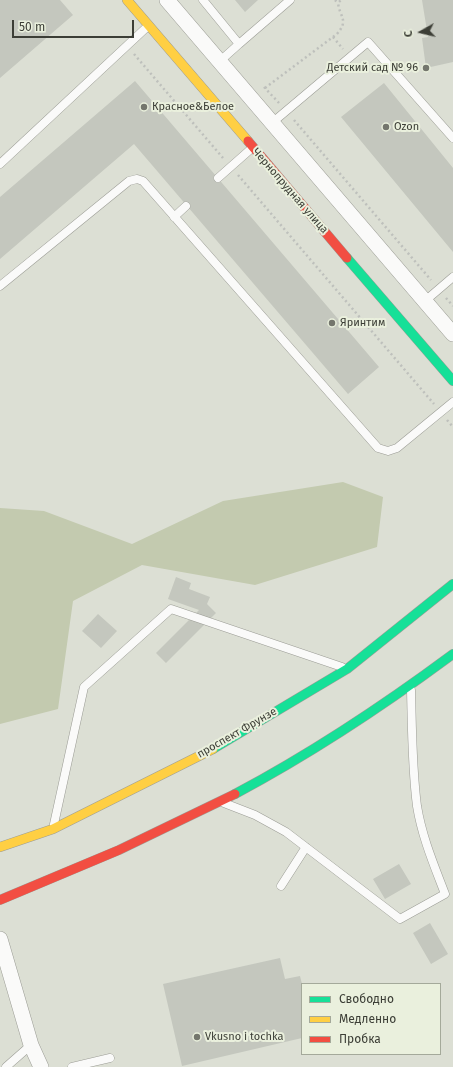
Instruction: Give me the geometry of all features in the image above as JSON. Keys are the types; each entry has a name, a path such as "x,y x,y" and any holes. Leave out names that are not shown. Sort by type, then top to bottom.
{"main road":[{"name":"Чернопрудная улица","path":"127,0 453,381"},
{"name":"проспект Фрунзе","path":"0,847 53,829 204,754 347,669 453,584"},
{"path":"0,900 85,866 222,802 332,738 411,688 453,654"}],"street":[{"path":"167,0 453,334"},
{"path":"0,939 3,960 31,1045 41,1067"}],"lane":[{"path":"203,0 239,44"},
{"path":"220,62 290,0"},
{"path":"0,164 149,26"},
{"path":"273,122 368,42 453,138"},
{"path":"218,178 252,147"},
{"path":"0,286 130,181 137,179 143,181 378,448 388,451 397,448 453,402"},
{"path":"174,217 186,206"},
{"path":"425,301 453,277"},
{"path":"53,829 84,687 171,609 347,669"},
{"path":"222,802 255,815 286,832 400,919 445,894 425,841 417,807 413,768 411,688"},
{"path":"281,886 306,847"},
{"path":"6,1067 31,1045"},
{"path":"72,1067 110,1058"}],"path":[{"path":"265,88 336,34 343,26 344,20 339,10 338,3 335,0"},
{"path":"338,3 341,0"},
{"path":"127,46 453,427"},
{"path":"260,83 286,111 453,306"}],"green space":[{"path":"343,482 383,497 377,547 255,585 142,565 73,601 58,709 0,724 0,508 44,511 132,544 223,501"}],"building":[{"path":"0,0 60,0 73,15 0,78"},
{"path":"235,0 258,0 245,12"},
{"path":"422,0 453,0 453,62 426,68 422,38 428,37"},
{"path":"135,81 379,367 348,394 134,144 0,259 0,197"},
{"path":"384,83 453,168 453,252 341,117"},
{"path":"176,577 191,583 189,589 210,597 207,604 216,613 166,663 156,653 199,610 168,599"},
{"path":"98,614 117,631 101,648 82,631"},
{"path":"399,864 411,884 385,899 373,879"},
{"path":"430,923 448,954 431,964 413,933"},
{"path":"280,958 285,979 300,976 302,983 301,1038 182,1066 163,984"}],"traffic: fast":[{"path":"347,258 453,381"},
{"path":"213,749 347,669 453,584"},
{"path":"235,794 292,762 347,728 453,654"}],"traffic: slow":[{"path":"127,0 248,141"},
{"path":"0,847 53,829 213,749"}],"traffic: jam":[{"path":"248,141 347,258"},
{"path":"0,900 119,850 235,794"}],"place":[{"name":"Детский сад № 96","path":"426,68"},
{"name":"Красное&Белое","path":"144,107"},
{"name":"Ozon","path":"386,127"},
{"name":"Яринтим","path":"332,323"},
{"name":"Vkusno i tochka","path":"197,1037"}]}
